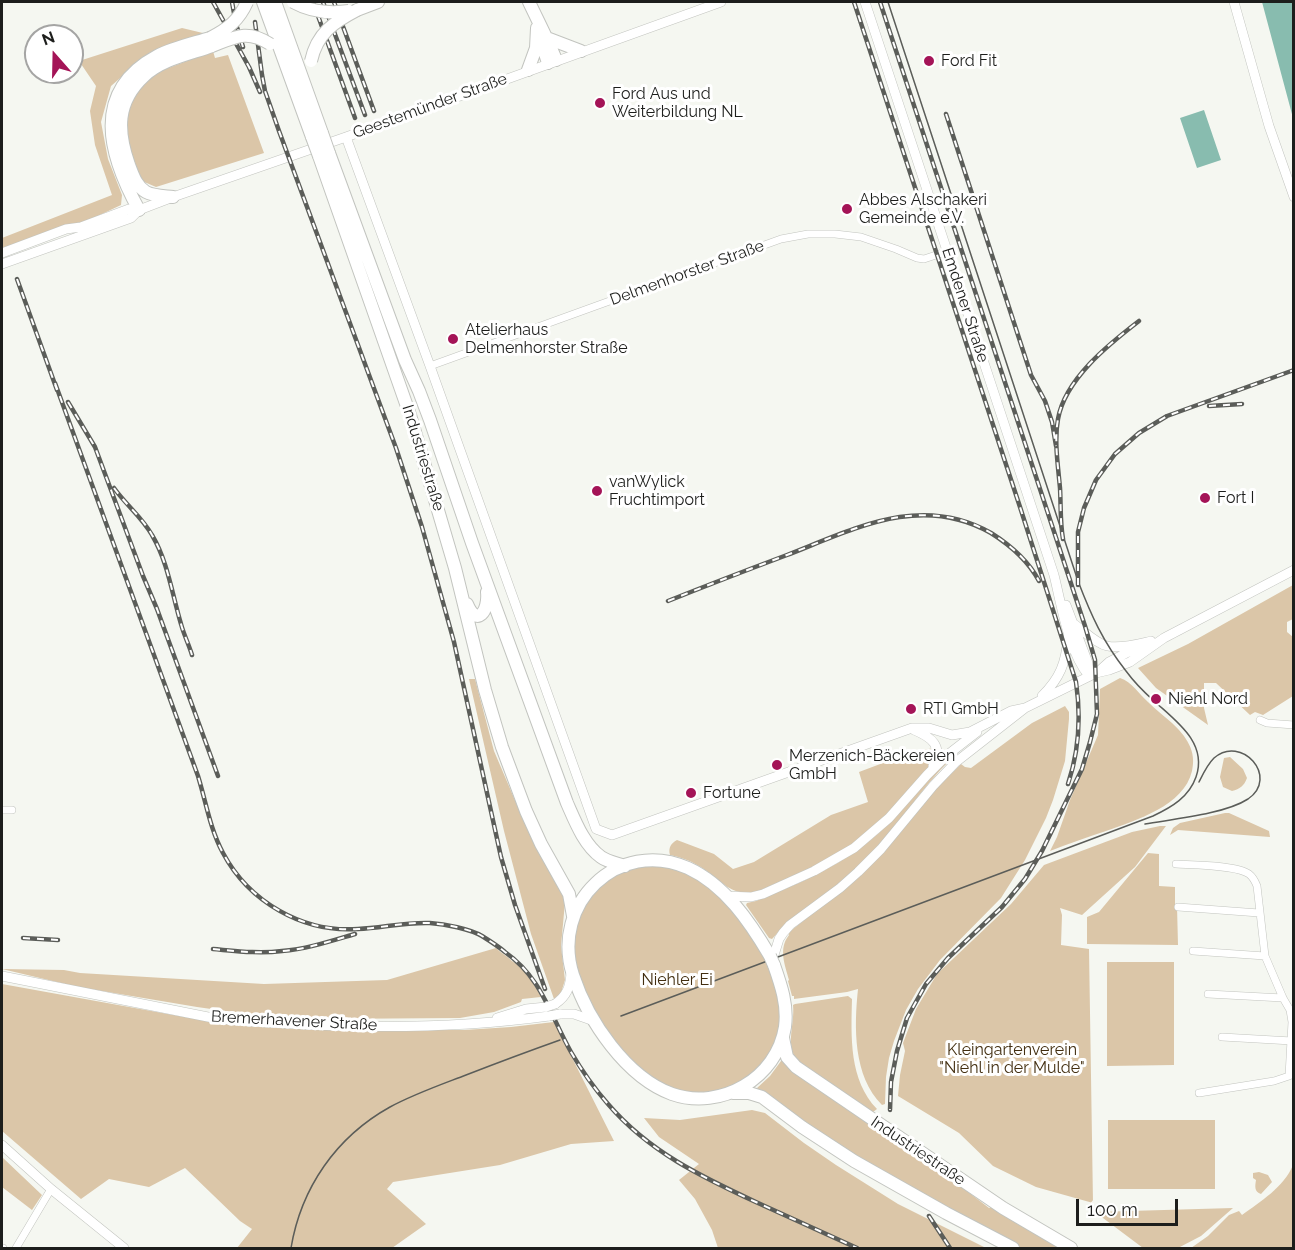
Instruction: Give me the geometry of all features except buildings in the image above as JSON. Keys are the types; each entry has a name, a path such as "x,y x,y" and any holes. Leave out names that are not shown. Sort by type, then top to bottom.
{"highway":[{"path":"139,210 135,181 123,148 120,128 122,110 132,90 145,74 161,64 211,42 240,15 247,2"},
{"name":"Industriestraße","path":"263,2 317,135 411,415 459,580 485,690 502,747 541,844 569,894 572,920"},
{"name":"Industriestraße","path":"275,2 305,103"},
{"path":"293,2 303,8 321,12 357,10"},
{"path":"305,103 313,53 323,34 339,19 378,2"},
{"path":"529,2 552,62"},
{"path":"537,24 547,38 552,62"},
{"path":"528,70 536,48 537,24"},
{"path":"139,210 127,187 113,148 112,108 123,85 139,68 158,55 237,36 258,36 274,49 305,103"},
{"path":"547,38 581,51"},
{"name":"Industriestraße","path":"324,155 426,410 558,781 574,818 597,854 606,860 625,866"},
{"path":"135,181 146,192 173,197"},
{"path":"459,580 469,609 478,616 482,615 487,606 485,576"},
{"path":"723,1095 749,1084 759,1076 773,1059 783,1038 786,1020 785,1001 773,959 746,917 725,896 686,867 664,862 638,862 609,873 584,896 572,920 568,948 580,996 612,1047 627,1063 649,1081 674,1094 699,1099 749,1093 762,1097 854,1161 1013,1248"},
{"name":"Industriestraße","path":"783,1038 788,1056 796,1067 1003,1208 1071,1248"}],"street":[{"name":"Geestemünder Straße","path":"2,264 131,218 139,210 173,197 721,2"},
{"name":"Emdener Straße","path":"865,2 1071,627 1089,663 1089,676"},
{"path":"1234,2 1269,126 1293,197"},
{"path":"346,137 596,829 612,835 912,728 928,728 952,735 970,732 1099,671 1109,662 1151,641 1164,638"},
{"name":"Geestemünder Straße","path":"2,253 129,209 139,210"},
{"name":"Delmenhorster Straße","path":"430,366 782,239 808,234 861,237 924,259 948,251"},
{"path":"1099,671 1109,670 1130,662 1164,638 1293,570"},
{"name":"Emdener Straße","path":"1071,627 1108,646 1151,641"},
{"path":"773,959 779,939 790,925 858,872 957,762 1049,689 1060,674 1071,627"},
{"path":"1260,720 1267,723 1293,725"},
{"path":"725,896 751,897 763,894 814,872 854,848 881,825 960,745 985,725"},
{"path":"912,728 926,735 936,745 937,758 927,776"},
{"path":"952,735 960,743 957,762"},
{"path":"2,810 12,810"},
{"path":"1176,864 1232,868 1248,873 1253,878 1257,886 1265,956 1283,998 1292,1009 1291,1077 1198,1093"},
{"path":"1178,907 1259,914"},
{"path":"1192,951 1265,956"},
{"path":"550,1009 566,995 572,971"},
{"name":"Bremerhavener Straße","path":"2,976 218,1019 320,1026 449,1026 483,1023 526,1010 550,1009 560,1014 574,1014 594,1021"},
{"path":"1208,994 1283,998"},
{"path":"1222,1037 1292,1041"},
{"path":"2,1145 51,1189 124,1248"},
{"path":"16,1248 51,1189"}],"green space":[{"path":"182,28 207,34 149,53 111,86 101,122 108,159 122,195 121,205 83,223 2,250 2,238 112,195 95,145 90,111 96,86 84,68 84,59"},
{"path":"213,51 215,58 228,55 264,153 156,187 142,181 127,143 126,124 130,105 137,90 150,75"},
{"path":"1293,585 1293,619 1287,622 1287,632 1293,637 1293,696 1263,715 1255,712 1250,715 1216,683 1204,683 1204,708 1208,725 1156,688 1138,668 1188,644"},
{"path":"1120,678 1132,685 1186,739 1192,750 1192,771 1179,794 1157,810 1118,827 1050,851 1098,735 1100,689"},
{"path":"469,679 475,679 494,751 520,812 561,889 565,902 561,946 565,980 561,993 554,999 531,934 504,831"},
{"path":"1065,706 1069,712 1069,719 1065,761 1046,818 1025,860 1001,898 940,960 918,989 906,1010 889,1058 885,1104 882,1105 865,1080 861,1066 856,1035 858,989 794,999 783,957 788,933 838,893 961,764 971,768 1032,723"},
{"path":"934,748 931,765 892,810 845,850 761,890 741,892 733,890 694,863 670,855 669,850 677,840 714,854 733,869 754,862 831,815 868,802 859,772 912,752"},
{"path":"950,757 952,758 856,870 781,929 772,939 769,938 746,905 747,903 806,880 867,843 890,822"},
{"path":"1230,757 1243,769 1247,778 1241,787 1232,791 1223,787 1220,777 1224,758"},
{"path":"1225,813 1269,831 1270,837 1178,830 1170,835 1173,828 1180,823"},
{"name":"Kleingartenverein \"Niehl in der Mulde\"","path":"1166,826 1135,867 1082,915 1060,908 1062,915 1061,945 1089,949 1093,1203 1036,1187 993,1166 959,1133 898,1096 905,1051 903,1043 916,1009 937,974 1011,904 1044,865 1132,832"},
{"path":"1148,853 1159,854 1159,886 1175,887 1178,945 1087,944 1087,917 1099,912"},
{"name":"Niehler Ei","path":"653,865 675,868 703,881 740,916 777,985 782,1024 768,1059 743,1083 703,1095 666,1087 639,1068 612,1040 588,1002 572,956 576,926 587,898 608,878 637,866"},
{"path":"496,948 525,972 541,997 522,999 521,1002 494,1012 460,1018 318,1019 254,1015 78,987 2,969 64,970 80,973 264,984 387,980"},
{"path":"1107,962 1174,962 1174,1065 1107,1066"},
{"path":"2,984 243,1026 360,1030 464,1030 554,1022 614,1141 571,1144 500,1165 393,1182 387,1189 426,1224 392,1248 237,1248 252,1229 240,1221 185,1168 149,1187 109,1179 81,1199 2,1131"},
{"path":"848,996 852,999 852,1043 857,1071 861,1085 877,1109 873,1112 797,1061 793,1054 791,1041 793,1005"},
{"path":"784,1060 989,1208 993,1207 1060,1248 1022,1248 860,1160 758,1090 757,1088"},
{"path":"752,1110 765,1113 836,1165 898,1204 986,1248 718,1248 712,1230 695,1199 679,1180 699,1164 659,1137 644,1118 680,1120"},
{"path":"1108,1120 1215,1120 1215,1189 1108,1189"},
{"path":"2,1157 42,1195 32,1210 2,1187"},
{"path":"1293,1165 1293,1248 1191,1248 1208,1236 1229,1215 1239,1211 1242,1215 1264,1199 1284,1180"},
{"path":"1253,1173 1268,1175 1272,1182 1261,1194 1256,1190 1256,1180 1253,1178"},
{"path":"1233,1208 1201,1236 1178,1248 1143,1248 1095,1212"}],"shaded area":[{"path":"1262,2 1293,2 1293,118"},
{"path":"1204,110 1221,160 1197,168 1180,118"}],"tram line":[{"path":"621,1016 1153,816 1179,801 1189,790 1196,777 1199,765 1194,743 1180,725 1139,687 1118,660 1098,628 1078,581 888,2"},
{"path":"1145,824 1226,809 1248,799 1257,790 1260,780 1253,761 1235,751 1225,752 1214,758 1199,782"},
{"path":"291,1248 296,1226 312,1185 338,1149 371,1119 418,1094 560,1040"}],"railway":[{"path":"213,2 249,67 260,92"},
{"path":"232,2 243,47"},
{"path":"313,2 355,118"},
{"path":"323,2 365,115"},
{"path":"334,2 374,111"},
{"path":"854,2 1076,682 1078,733 1075,759 1068,784"},
{"path":"880,2 1085,626 1095,660 1097,714 1082,769 1042,851 1025,879 1002,907 948,958 926,984 907,1018 891,1082 890,1110"},
{"path":"255,22 265,91 396,448 422,527 454,642 501,857 515,905 545,989"},
{"path":"946,114 1031,375 1045,401 1052,422 1056,446"},
{"path":"17,279 57,390"},
{"path":"1063,539 1056,444 1062,404 1069,390 1090,364 1139,321"},
{"path":"1078,585 1078,532 1084,508 1096,480 1115,454 1139,433 1167,416 1294,370"},
{"path":"55,383 198,776 215,834 223,853 247,886 280,911 317,926 358,929 430,923 457,927 482,936 518,962 528,973 537,985 571,1052 588,1079 608,1104 641,1136 677,1162 697,1173 857,1248"},
{"path":"68,402 95,447 218,776"},
{"path":"1209,406 1242,404"},
{"path":"114,488 144,522 157,545 166,567 182,628 192,655"},
{"path":"668,601 837,535 888,519 913,516 939,516 965,521 991,533 1018,554 1030,566 1039,581"},
{"path":"213,949 273,952 310,947 355,934"},
{"path":"23,938 58,940"},
{"path":"929,1216 950,1248"}],"place":[{"name":"Ford Fit","path":"929,61"},
{"name":"Ford Aus und Weiterbildung NL","path":"600,103"},
{"name":"Abbes Alschakeri Gemeinde e.V.","path":"847,209"},
{"name":"Atelierhaus Delmenhorster Straße","path":"453,339"},
{"name":"vanWylick Fruchtimport","path":"597,491"},
{"name":"Fort I","path":"1205,498"},
{"name":"Niehl Nord","path":"1156,699"},
{"name":"RTI GmbH","path":"911,709"},
{"name":"Merzenich-Bäckereien GmbH","path":"777,765"},
{"name":"Fortune","path":"691,793"}]}
